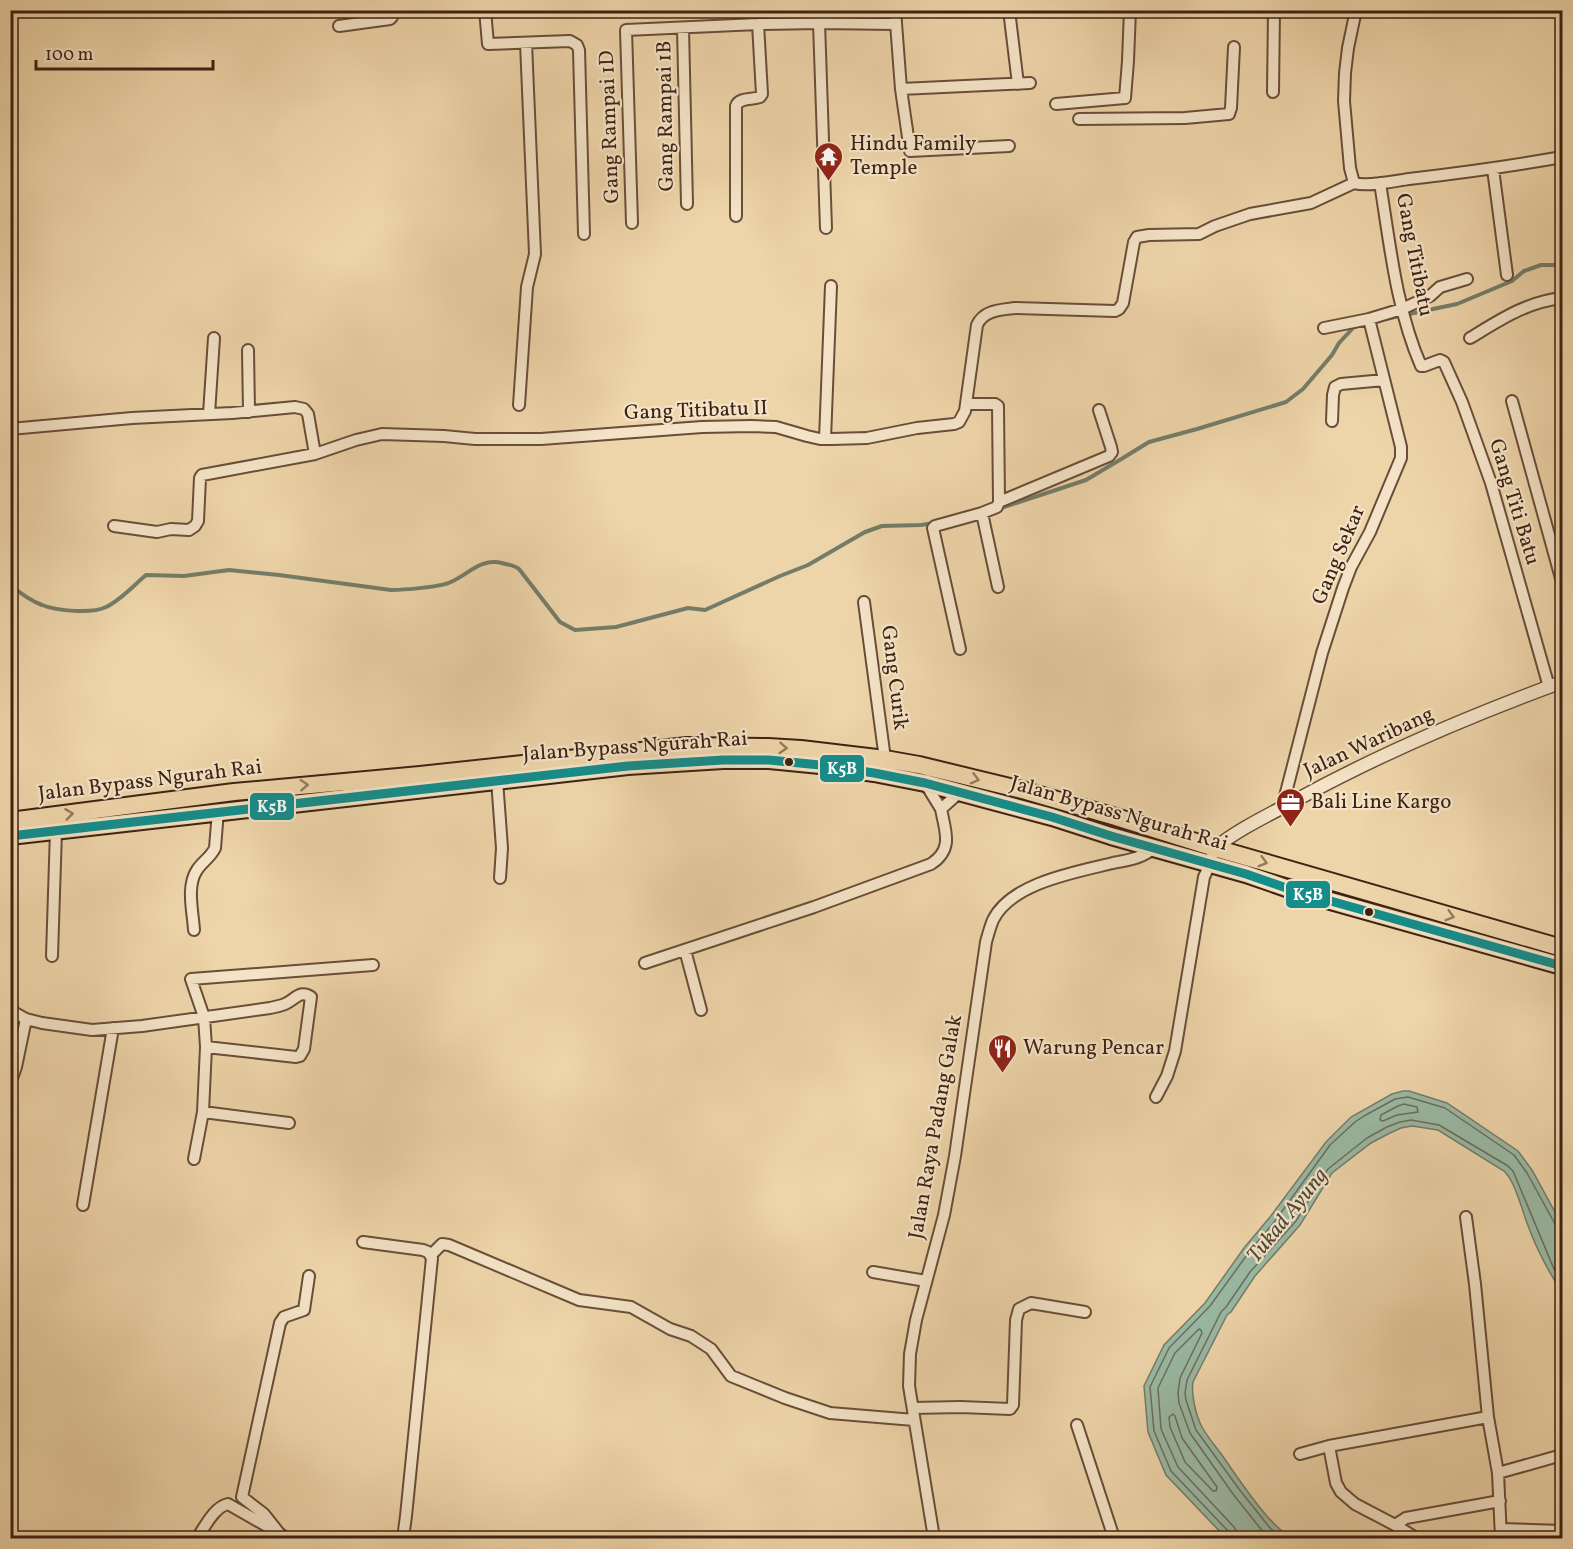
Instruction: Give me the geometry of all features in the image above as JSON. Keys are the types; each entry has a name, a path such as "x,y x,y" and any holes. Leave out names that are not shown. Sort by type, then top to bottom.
{"highway":[{"name":"Jalan Bypass Ngurah Rai","path":"10,836 218,811 687,746 801,749 919,765 1026,791 1159,831 1295,891 1563,966"},
{"name":"Jalan Bypass Ngurah Rai","path":"10,821 283,787 474,776 497,780 628,766 723,760 769,760 874,772 925,783 1155,848 1212,856 1563,948"}],"street":[{"path":"339,26 390,19 393,10"},
{"path":"485,10 488,44 570,41 577,45 579,50 584,234"},
{"path":"895,10 901,89 910,151 1009,146"},
{"path":"901,89 1024,83 1009,10"},
{"path":"1056,104 1123,99 1126,95 1130,10"},
{"path":"1273,92 1274,10"},
{"path":"960,649 933,528 982,513 997,507 999,502 998,406 995,404 966,404 977,326 980,320 989,313 1015,308 1115,311 1123,303 1134,242 1137,237 1199,234 1250,214 1311,203 1354,183 1350,168 1344,101 1348,48 1356,10"},
{"path":"819,23 826,228"},
{"path":"683,28 758,24 896,24"},
{"path":"736,216 736,106 740,100 756,99 762,94 758,24"},
{"name":"Gang Rampai 1D","path":"632,223 626,30 683,28"},
{"name":"Gang Rampai 1B","path":"683,28 687,204"},
{"path":"519,405 527,287 535,254 526,43"},
{"path":"1079,119 1185,118 1229,114 1234,47"},
{"name":"Gang Titibatu","path":"1354,183 1380,183 1492,170 1563,158"},
{"path":"1492,170 1507,275"},
{"name":"Gang Titibatu","path":"1380,183 1390,255 1403,314 1420,365 1424,366 1440,360 1446,365"},
{"path":"1324,328 1370,322 1403,314 1440,287 1467,279"},
{"path":"825,439 831,286"},
{"path":"1470,338 1517,310 1545,300 1563,298"},
{"name":"Gang Sekar","path":"1282,807 1316,675 1343,588 1370,532 1401,458 1401,447 1370,322"},
{"path":"209,414 214,338"},
{"path":"248,350 249,412"},
{"name":"Gang Titi Batu","path":"1446,365 1491,483 1549,687"},
{"path":"1332,421 1335,387 1341,384 1384,380"},
{"path":"1512,401 1563,582"},
{"name":"Gang Titibatu II","path":"114,526 157,532 189,530 198,520 202,475 315,454 382,434 541,440 702,427 751,426 776,427 825,439 867,438 917,428 954,424 962,417 966,404"},
{"path":"10,429 122,419 249,412 296,406 309,414 315,454"},
{"path":"999,502 1109,456 1112,452 1111,447 1099,410"},
{"path":"982,513 998,587"},
{"name":"Gang Curik","path":"864,602 885,759"},
{"name":"Jalan Waribang","path":"1212,856 1248,825 1363,764 1563,682"},
{"path":"497,780 502,848 500,878"},
{"path":"645,963 814,907 931,864 943,854 946,840 941,808 925,783"},
{"path":"941,808 960,792"},
{"path":"194,930 191,889 193,876 215,848 218,811"},
{"path":"52,956 56,831"},
{"path":"1155,848 1159,831"},
{"name":"Jalan Raya Padang Galak","path":"934,1539 909,1386 910,1354 916,1320 944,1215 955,1156 986,942 993,920 1008,901 1019,892 1057,878 1141,857 1155,848"},
{"path":"1156,1097 1167,1076 1175,1051 1204,877 1212,856"},
{"path":"685,950 701,1010"},
{"path":"194,1158 203,1112 206,1047 204,1017 190,979 373,965"},
{"path":"10,1010 26,1019 42,1023 93,1030 142,1026 270,1008 287,1003 301,994 311,998 304,1049 300,1056 206,1047"},
{"path":"10,1084 26,1019"},
{"path":"83,1205 113,1028"},
{"path":"203,1112 289,1123"},
{"path":"1466,1217 1488,1417 1498,1473 1501,1534 1563,1531"},
{"path":"363,1242 423,1250 431,1255"},
{"path":"403,1539 432,1272 431,1255 442,1244 579,1300 631,1307 670,1329 692,1336 711,1349 731,1376 785,1398 830,1413 914,1420"},
{"path":"873,1272 926,1281"},
{"path":"282,1536 264,1514 242,1497 280,1323 284,1317 304,1310 309,1276"},
{"path":"913,1408 1010,1409 1014,1405 1016,1320 1019,1309 1031,1303 1085,1312"},
{"path":"1300,1454 1329,1446 1488,1417"},
{"path":"1077,1425 1114,1539"},
{"path":"1329,1446 1336,1484 1341,1492 1355,1504 1416,1539"},
{"path":"1498,1473 1563,1455"},
{"path":"1395,1525 1406,1518 1500,1501"},
{"path":"198,1539 214,1514 222,1505 228,1504 282,1536"}],"water":[{"name":"Tukad Ayung","path":"1403,1091 1447,1103 1518,1151 1532,1170 1562,1225 1562,1292 1538,1250 1515,1188 1504,1171 1438,1130 1412,1126 1401,1128 1371,1143 1332,1173 1300,1225 1255,1276 1227,1315 1193,1382 1194,1405 1204,1431 1266,1515 1276,1526 1294,1538 1226,1538 1166,1475 1148,1432 1144,1386 1164,1345 1205,1303 1244,1248 1326,1142 1351,1117 1392,1094"}],"waterway":[{"path":"1385,319 1457,304 1512,281 1524,271 1541,265 1562,265"},
{"path":"998,509 1086,480 1149,442 1286,402 1303,389 1332,355 1339,343 1353,328 1358,326"},
{"path":"10,585 42,605 84,611 100,609 112,604 146,575 184,576 229,570 397,590 446,584 481,565 494,562 519,569 560,622 575,630 616,627 688,608 705,610 808,565 865,532 882,526 934,523"}],"transit line":[{"name":"K5B","path":"10,836 628,766 723,760 769,760 820,765 925,783 1052,817 1246,874 1295,891 1562,966"}],"place":[{"name":"Hindu Family Temple","path":"829,182"},
{"name":"Bali Line Kargo","path":"1290,828"},
{"name":"Warung Pencar","path":"1002,1074"}]}
